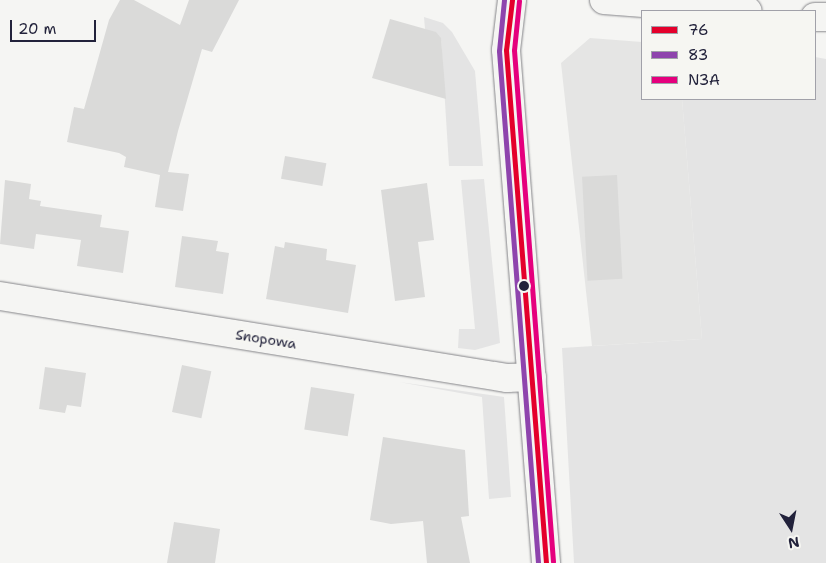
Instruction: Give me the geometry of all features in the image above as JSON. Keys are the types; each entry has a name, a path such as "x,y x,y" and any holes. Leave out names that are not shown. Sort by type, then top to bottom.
{"street":[{"path":"512,0 506,50 546,563"},
{"path":"604,0 735,10"},
{"name":"Snopowa","path":"0,296 498,376 532,377"}],"shaded area":[{"path":"424,17 443,23 452,32 475,71 483,166 449,166 441,39 425,29"},
{"path":"590,38 641,42 641,100 682,100 702,339 592,346 561,63"},
{"path":"816,57 826,59 826,563 574,563 562,348 702,339 682,100 816,100"},
{"path":"484,179 500,343 475,350 458,348 459,329 475,329 461,180"},
{"path":"399,382 504,397 511,497 489,499 482,397"}],"building":[{"path":"120,0 134,0 180,25 189,0 239,0 212,52 202,49 178,131 168,172 189,174 183,211 155,207 160,175 124,167 126,157 119,153 67,142 74,107 84,109 109,20"},
{"path":"390,19 436,32 441,38 446,99 372,78"},
{"path":"285,156 326,163 322,186 281,179"},
{"path":"617,175 622,279 587,281 582,177"},
{"path":"5,180 31,184 29,199 41,201 40,206 102,215 100,227 129,231 123,273 77,266 81,240 36,234 34,249 0,244"},
{"path":"427,183 434,240 418,242 425,297 395,301 381,190"},
{"path":"182,236 218,241 216,251 229,253 223,294 175,287"},
{"path":"285,242 327,249 326,260 356,265 348,313 266,299 275,246 284,248"},
{"path":"182,365 211,371 201,418 172,412"},
{"path":"45,367 86,373 81,407 67,405 65,413 39,409"},
{"path":"311,387 354,394 348,436 304,429"},
{"path":"383,437 465,450 469,516 461,517 470,563 427,563 423,521 391,524 370,520"},
{"path":"174,522 220,529 215,563 167,563"}],"transit line":[{"name":"83","path":"504,0 499,51 538,563"},
{"name":"76","path":"512,0 506,50 546,563"},
{"name":"N3A","path":"519,1 514,50 553,562"}]}
